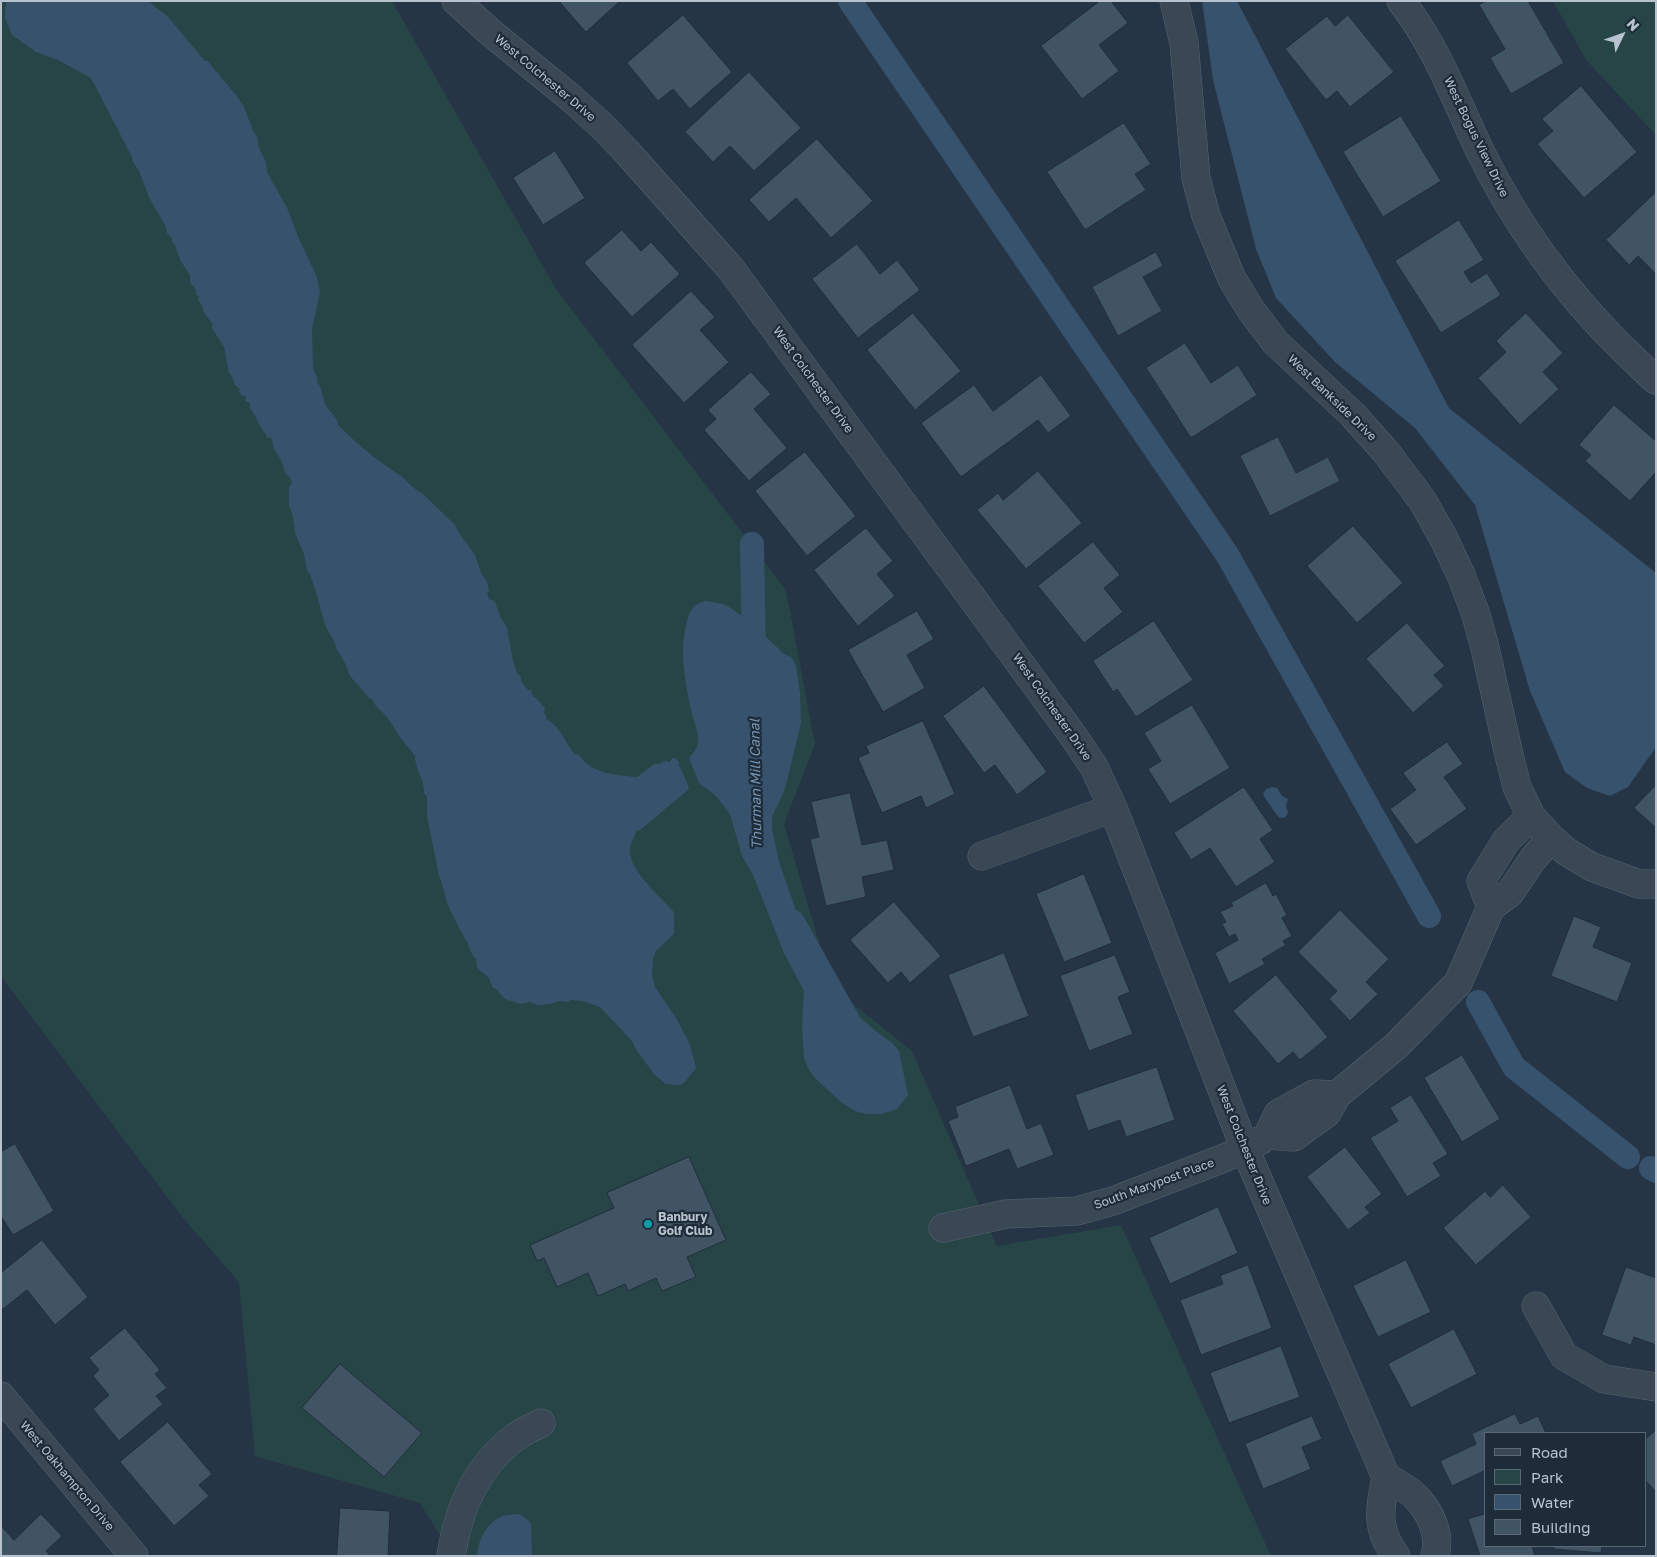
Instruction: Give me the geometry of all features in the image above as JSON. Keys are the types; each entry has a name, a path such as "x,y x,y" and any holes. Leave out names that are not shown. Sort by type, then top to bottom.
{"street":[{"name":"West Colchester Drive","path":"456,1 601,125 731,268 1094,767 1113,808 1245,1149 1386,1478"},
{"name":"West Bankside Drive","path":"1174,1 1184,43 1196,178 1206,216 1232,279 1251,310 1275,342 1352,414 1386,452 1422,500 1443,537 1461,576 1476,616 1518,787 1531,816 1550,838"},
{"name":"West Bogus View Drive","path":"1401,1 1415,19 1438,58 1479,150 1509,205 1550,267 1598,324 1656,380"},
{"path":"982,856 1113,808"},
{"path":"1531,816 1506,841 1482,881 1491,906 1510,893 1550,838 1567,852 1592,867 1639,884 1656,884"},
{"name":"South Marypost Place","path":"943,1228 1006,1214 1077,1211 1113,1201 1245,1149 1268,1135 1278,1114 1314,1094 1337,1095 1396,1046 1458,983 1491,906"},
{"path":"1536,1306 1564,1356 1604,1379 1656,1387"},
{"name":"West Oakhampton Drive","path":"1,1396 134,1556"},
{"path":"451,1556 454,1537 464,1505 477,1478 494,1455 515,1437 541,1424"},
{"path":"1396,1556 1382,1531 1380,1510 1386,1478 1416,1496 1434,1523 1438,1545 1435,1556"}],"green space":[{"path":"1,1 392,1 556,289 786,590 815,744 784,824 832,987 912,1051 997,1246 1121,1225 1271,1556 453,1556 420,1503 255,1456 239,1282 183,1218 1,976"},
{"path":"1553,1 1656,1 1656,135 1586,60"}],"water":[{"path":"6,1 148,1 168,17 205,61 208,61 216,72 219,73 244,107 254,133 257,136 259,148 266,162 267,172 287,208 317,277 320,292 312,329 313,369 325,404 338,425 365,450 423,494 455,525 475,555 481,573 487,582 489,599 495,601 499,614 507,628 513,660 521,681 528,690 531,690 533,697 545,708 544,713 547,720 559,730 575,754 579,755 597,770 637,777 654,764 660,764 665,761 670,762 672,758 679,762 689,789 640,830 636,831 630,849 634,866 639,874 674,914 674,934 656,951 653,958 652,975 655,987 676,1018 689,1042 696,1068 684,1083 680,1085 666,1084 654,1074 632,1041 600,1007 582,1001 571,1000 537,1005 530,1002 521,1004 505,999 493,988 489,978 477,968 476,959 448,905 439,876 427,816 427,797 424,793 423,783 416,765 415,755 413,755 388,718 350,676 325,625 310,574 307,571 304,554 295,533 293,516 289,505 289,487 292,483 274,449 272,440 270,437 267,438 250,409 250,403 245,401 246,396 242,396 239,392 240,389 235,385 229,373 224,347 212,328 212,323 203,311 196,290 190,282 190,275 180,260 172,238 167,233 166,227 149,197 139,171 91,78 58,60 36,52 12,35 5,18"},
{"path":"1202,1 1237,1 1449,408 1656,573 1656,747 1628,787 1610,796 1587,788 1565,772 1530,691 1475,505 1415,428 1335,362 1276,298 1256,249 1213,80"},
{"path":"706,601 723,604 731,608 756,627 784,654 791,657 796,665 800,693 801,723 785,789 772,817 772,829 779,862 817,971 834,995 899,1051 908,1095 897,1109 881,1114 866,1114 855,1111 841,1102 809,1070 804,1058 802,1027 804,991 784,953 753,875 742,856 730,814 715,795 699,783 689,758 696,748 698,738 686,681 683,659 684,637 687,621 692,609 697,604"},
{"path":"1277,788 1282,796 1288,799 1286,817 1279,817 1263,794 1266,789"},
{"path":"520,1514 531,1523 532,1556 477,1556 481,1538 492,1523 505,1515"}],"building":[{"path":"559,1 620,1 586,32"},
{"path":"1100,1 1111,1 1128,23 1099,45 1119,71 1082,99 1041,46"},
{"path":"1486,1 1528,1 1564,63 1511,94 1490,58 1505,49 1479,5"},
{"path":"683,15 732,72 690,109 673,89 658,101 627,63"},
{"path":"1348,15 1394,72 1350,107 1337,91 1326,100 1285,49 1327,16 1335,26"},
{"path":"749,72 801,128 754,171 730,146 713,162 685,132"},
{"path":"1581,86 1637,152 1584,198 1537,144 1553,131 1542,119"},
{"path":"1401,116 1441,181 1383,217 1343,152"},
{"path":"1124,123 1151,164 1135,174 1146,190 1085,230 1047,172"},
{"path":"817,139 873,201 831,238 796,198 769,222 749,200"},
{"path":"555,151 585,198 543,225 513,178"},
{"path":"1656,192 1656,274 1638,256 1629,265 1606,240"},
{"path":"1459,220 1484,260 1464,272 1471,283 1487,273 1501,295 1441,333 1395,261"},
{"path":"622,230 641,251 651,242 680,274 632,317 584,263"},
{"path":"857,244 880,274 897,260 920,290 858,338 812,279"},
{"path":"1156,252 1163,266 1143,277 1162,311 1118,336 1092,287"},
{"path":"691,291 715,317 700,330 729,362 684,403 632,345"},
{"path":"913,313 961,371 915,410 867,350"},
{"path":"1526,313 1563,353 1543,372 1559,389 1520,425 1478,378 1506,352 1496,341"},
{"path":"1185,343 1211,383 1238,365 1257,395 1191,438 1146,368"},
{"path":"751,372 771,394 754,409 787,448 749,481 704,430 716,419 708,410"},
{"path":"1041,375 1071,416 1048,433 1038,420 961,477 921,423 974,385 993,411"},
{"path":"1614,405 1656,441 1656,472 1630,501 1585,461 1591,455 1579,445"},
{"path":"1278,437 1296,473 1328,457 1340,481 1270,516 1240,456"},
{"path":"805,452 856,516 807,556 755,491"},
{"path":"1038,471 1082,523 1026,569 977,510 998,493 1003,500"},
{"path":"1353,526 1403,583 1357,623 1307,566"},
{"path":"866,528 893,561 877,574 895,596 858,626 814,570"},
{"path":"1093,542 1120,575 1104,588 1123,612 1084,643 1038,586"},
{"path":"917,611 934,639 907,655 925,688 883,712 848,650"},
{"path":"1154,621 1193,680 1136,717 1117,689 1113,692 1093,661"},
{"path":"1407,623 1445,666 1434,675 1444,686 1413,713 1366,659"},
{"path":"984,686 1047,772 1017,795 995,765 984,773 943,716"},
{"path":"1192,705 1230,768 1170,804 1148,769 1161,761 1144,733"},
{"path":"923,721 955,794 926,808 921,796 882,813 858,758 869,753 866,746"},
{"path":"1447,742 1463,764 1444,777 1467,809 1416,845 1390,809 1416,790 1403,773"},
{"path":"1656,785 1656,828 1634,808"},
{"path":"1244,787 1273,830 1260,839 1275,862 1236,887 1210,848 1191,860 1174,833"},
{"path":"850,793 862,845 887,840 894,870 862,877 866,897 826,906 810,839 819,837 811,802"},
{"path":"1084,874 1112,943 1064,962 1036,894"},
{"path":"1266,883 1273,896 1276,894 1287,915 1282,918 1292,936 1283,941 1286,945 1262,959 1265,964 1229,984 1215,953 1238,940 1235,934 1229,937 1222,924 1226,922 1220,912 1233,906 1231,903"},
{"path":"894,902 941,956 910,983 901,972 888,983 850,940"},
{"path":"1340,910 1389,959 1366,982 1378,994 1350,1021 1329,999 1337,991 1298,952"},
{"path":"1574,916 1601,927 1593,947 1632,963 1617,1002 1551,976"},
{"path":"1004,953 1029,1016 973,1037 948,975"},
{"path":"1115,955 1130,992 1118,997 1133,1034 1089,1051 1060,976"},
{"path":"1276,975 1328,1037 1300,1060 1293,1052 1278,1064 1233,1011"},
{"path":"1462,1055 1500,1119 1462,1142 1424,1078"},
{"path":"1157,1067 1175,1120 1126,1137 1120,1120 1088,1131 1075,1095"},
{"path":"1010,1085 1027,1129 1041,1123 1054,1155 1017,1169 1009,1149 966,1166 948,1121 958,1117 955,1107"},
{"path":"1411,1095 1448,1154 1433,1163 1441,1176 1407,1197 1370,1138 1398,1121 1390,1108"},
{"path":"15,1144 54,1211 13,1235 1,1216 1,1152"},
{"path":"1345,1147 1382,1194 1365,1207 1370,1213 1348,1230 1307,1177"},
{"name":"Banbury Golf Club","path":"689,1157 726,1240 687,1257 696,1277 662,1291 656,1278 628,1291 625,1284 598,1296 588,1273 557,1287 544,1258 537,1261 530,1245 614,1208 607,1193"},
{"path":"1503,1185 1531,1217 1476,1265 1443,1228 1485,1191 1490,1197"},
{"path":"1218,1207 1238,1253 1170,1284 1149,1238"},
{"path":"42,1240 88,1297 55,1325 27,1290 3,1309 1,1307 1,1273"},
{"path":"1406,1260 1431,1312 1378,1337 1353,1286"},
{"path":"1248,1265 1272,1328 1201,1355 1180,1300 1223,1284 1220,1276"},
{"path":"1626,1267 1656,1278 1656,1345 1634,1337 1631,1345 1602,1335"},
{"path":"125,1328 160,1370 155,1374 167,1388 156,1396 163,1404 119,1441 93,1409 109,1395 93,1376 99,1370 89,1358"},
{"path":"1454,1329 1477,1374 1411,1408 1388,1364"},
{"path":"1281,1346 1300,1397 1229,1423 1210,1373"},
{"path":"340,1364 422,1433 384,1477 302,1408"},
{"path":"1515,1414 1520,1424 1538,1416 1546,1432 1484,1432 1484,1471 1452,1486 1440,1461 1476,1444 1472,1434"},
{"path":"1312,1416 1322,1439 1302,1447 1311,1469 1263,1489 1245,1444"},
{"path":"168,1422 212,1474 199,1485 209,1496 174,1526 120,1462"},
{"path":"1656,1430 1656,1492 1647,1482 1647,1438"},
{"path":"340,1508 390,1511 388,1556 337,1556"},
{"path":"41,1514 62,1536 46,1551 51,1556 1,1556 1,1526 14,1540"},
{"path":"1484,1515 1484,1547 1532,1547 1535,1556 1480,1556 1468,1519"},
{"path":"1555,1547 1602,1547 1601,1553 1554,1549"}],"waterway":[{"path":"850,1 1228,556 1429,916"},
{"name":"Thurman Mill Canal","path":"752,544 754,658"},
{"name":"Thurman Mill Canal","path":"793,922 850,1024"},
{"path":"1478,1002 1514,1067 1628,1157"},
{"path":"1651,1168 1656,1171"}],"place":[{"name":"Banbury Golf Club","path":"648,1224"}]}
